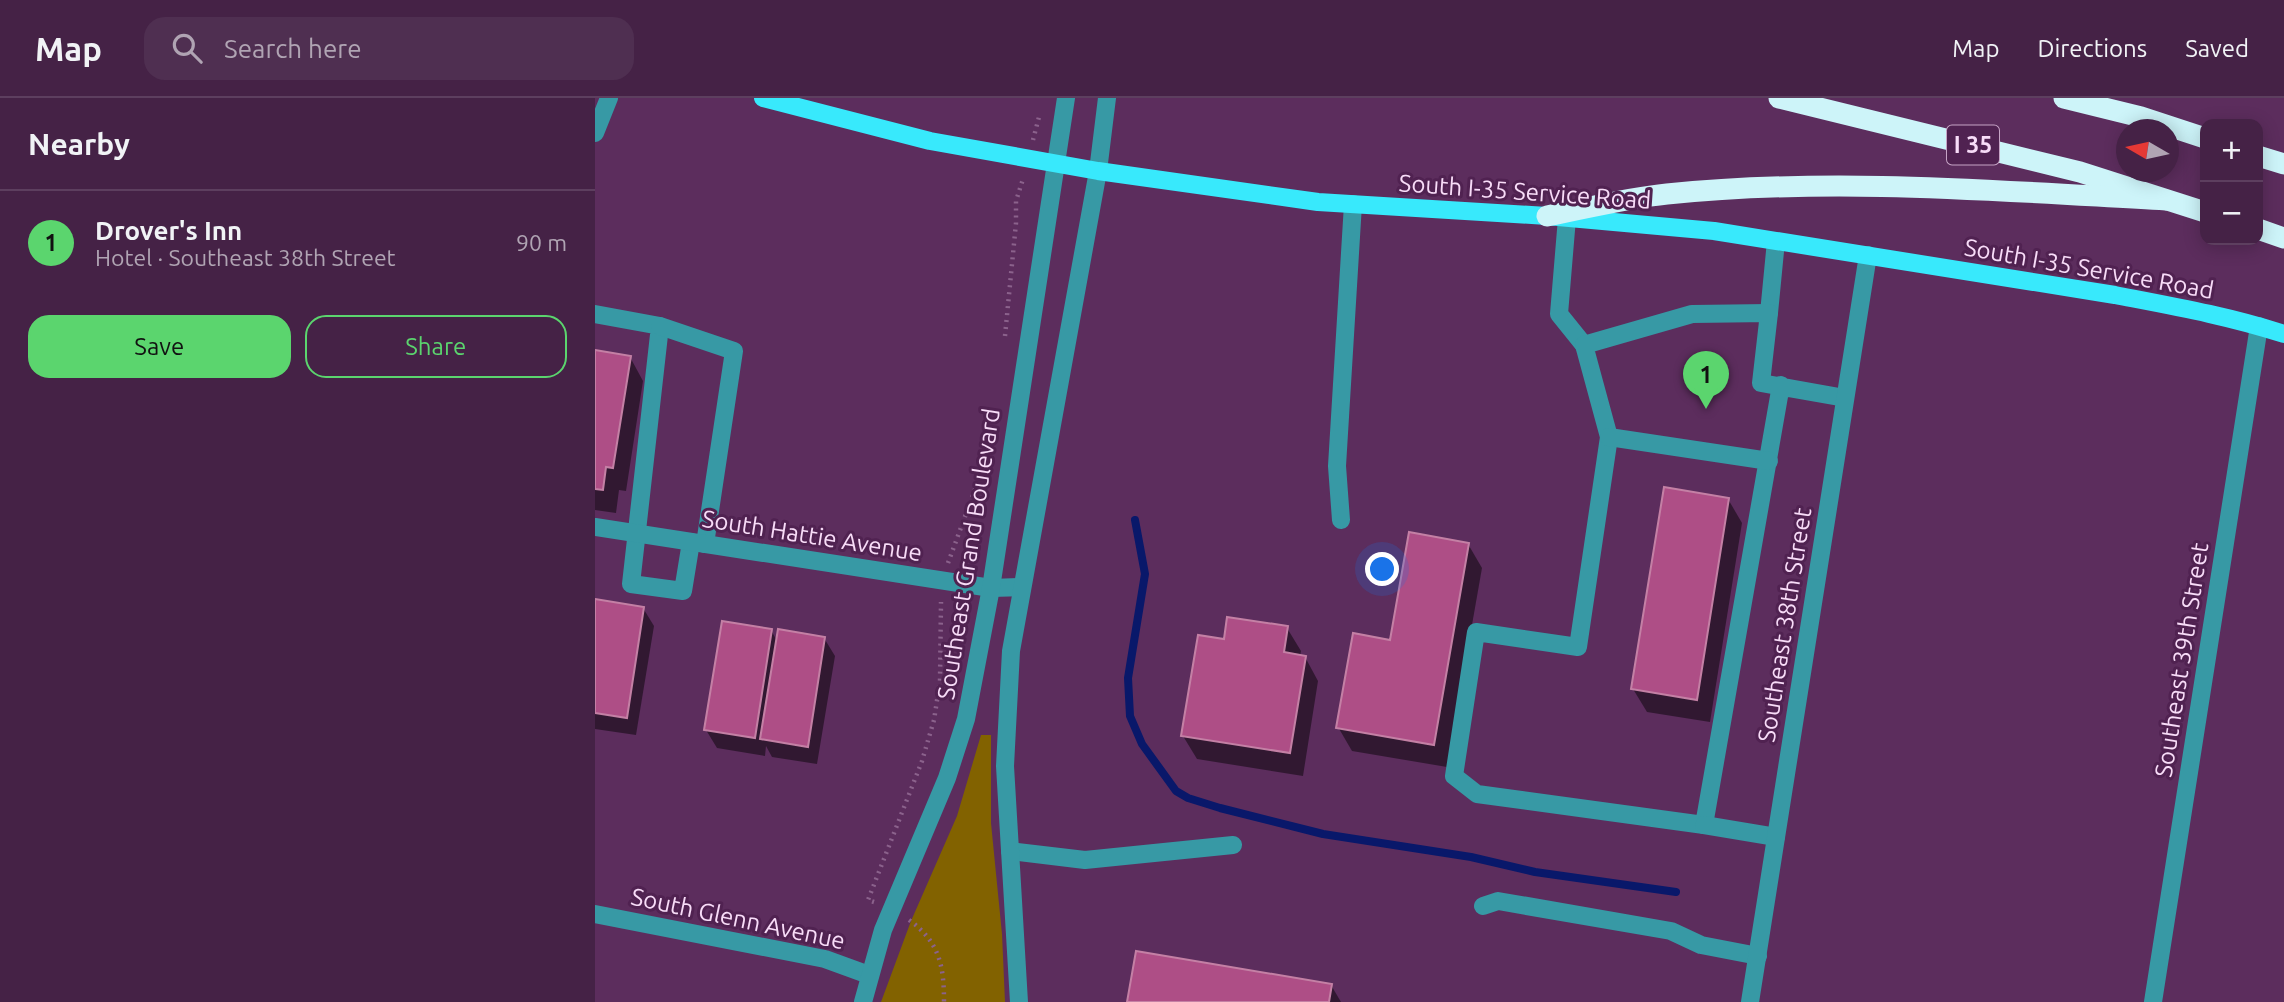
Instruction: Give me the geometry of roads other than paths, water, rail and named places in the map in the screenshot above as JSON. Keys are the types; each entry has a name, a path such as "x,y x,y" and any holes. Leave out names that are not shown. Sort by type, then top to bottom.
{"highway":[{"name":"I 35","path":"1779,98 2080,172 2200,210"},
{"path":"2064,98 2141,117 2200,136"},
{"path":"2103,98 2141,117"},
{"path":"2263,158 2284,164"},
{"path":"1557,217 1666,194 1817,185 2166,200"},
{"path":"2263,231 2284,238"}],"main road":[{"name":"South I-35 Service Road","path":"763,98 930,141 1098,172 1270,196 1353,204 1557,217 1714,231 2128,298 2259,326 2284,334"}],"street":[{"path":"595,133 610,98"},
{"name":"Southeast Grand Boulevard","path":"863,1002 883,930 947,778 962,730 991,588 1065,100"},
{"path":"1019,1002 1005,765 1011,651 1098,172 1107,103"},
{"path":"1341,520 1337,466 1353,204"},
{"path":"1557,217 1559,314 1584,345 1609,437 1578,647 1476,632 1454,776 1477,794 1776,837"},
{"path":"1776,241 1761,383 1845,398"},
{"name":"Southeast 38th Street","path":"1750,1002 1868,255"},
{"path":"1584,345 1692,314 1769,313"},
{"path":"595,314 660,326 734,351 698,543 683,591 631,584 639,534 660,326"},
{"name":"Southeast 39th Street","path":"2153,1002 2259,326"},
{"path":"1704,825 1781,386"},
{"path":"1609,437 1769,461"},
{"name":"South Hattie Avenue","path":"595,527 991,588 1022,587"},
{"path":"1010,851 1085,860 1233,845"},
{"path":"1483,906 1498,901 1671,931 1701,945 1758,956"},
{"name":"South Glenn Avenue","path":"595,914 825,959 869,975"}],"waterway":[{"path":"1135,520 1145,574 1128,678 1130,716 1142,744 1176,791 1188,798 1220,808 1323,834 1471,857 1535,872 1676,892"}],"place":[{"name":"Drover's Inn","path":"1706,409"}]}
